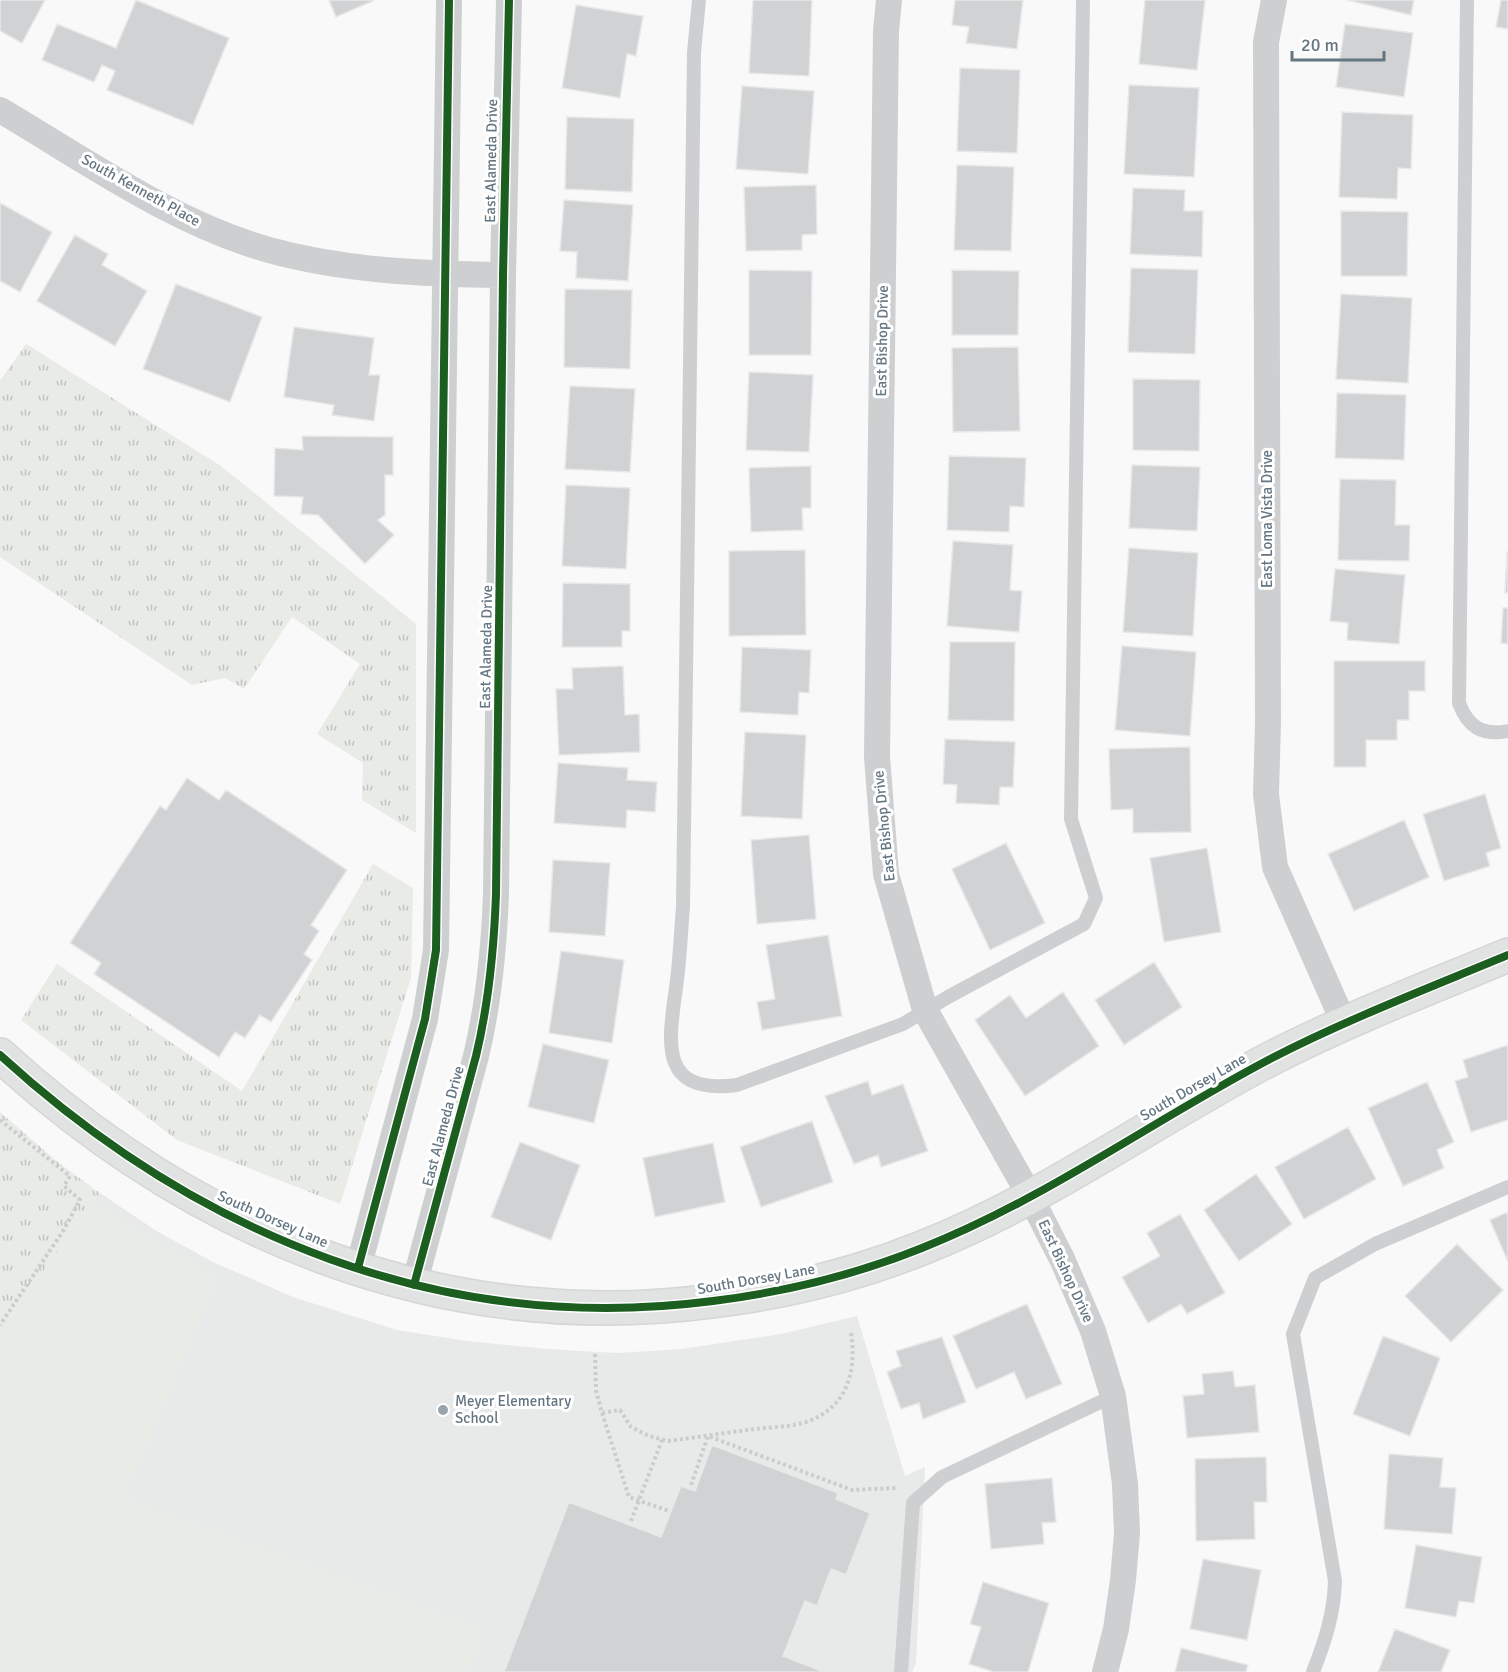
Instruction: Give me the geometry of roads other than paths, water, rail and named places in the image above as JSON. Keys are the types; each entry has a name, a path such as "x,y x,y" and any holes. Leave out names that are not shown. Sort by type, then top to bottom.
{"street":[{"path":"358,1268 425,1019 436,951 449,0"},
{"name":"East Alameda Drive","path":"414,1285 476,1056 493,964 496,894 503,275 509,0"},
{"name":"East Bishop Drive","path":"889,0 886,31 877,757 886,874 925,1010 1030,1196 1079,1296 1097,1342 1113,1396 1125,1484 1127,1533 1118,1619 1106,1672"},
{"name":"East Loma Vista Drive","path":"1274,0 1266,42 1266,794 1275,867 1344,1023"},
{"name":"South Kenneth Place","path":"0,110 188,218 268,249 333,263 390,271 503,275"},
{"name":"South Dorsey Lane","path":"0,1055 78,1120 163,1180 197,1200 296,1247 358,1268 446,1293 510,1304 596,1310 642,1308 752,1296 844,1275 918,1250 985,1221 1270,1059 1344,1023 1508,955"}],"lane":[{"path":"699,0 694,52 682,907 670,1049 675,1064 685,1077 704,1085 721,1087 738,1085 903,1024 1084,924 1096,898 1071,819 1083,0"},
{"path":"1467,0 1459,703 1464,717 1473,727 1487,732 1508,731"},
{"path":"1313,1672 1331,1623 1335,1581 1293,1334 1315,1278 1375,1244 1508,1187"},
{"path":"901,1672 913,1503 942,1477 1113,1396"}],"place":[{"name":"Meyer Elementary School","path":"443,1410"}]}
